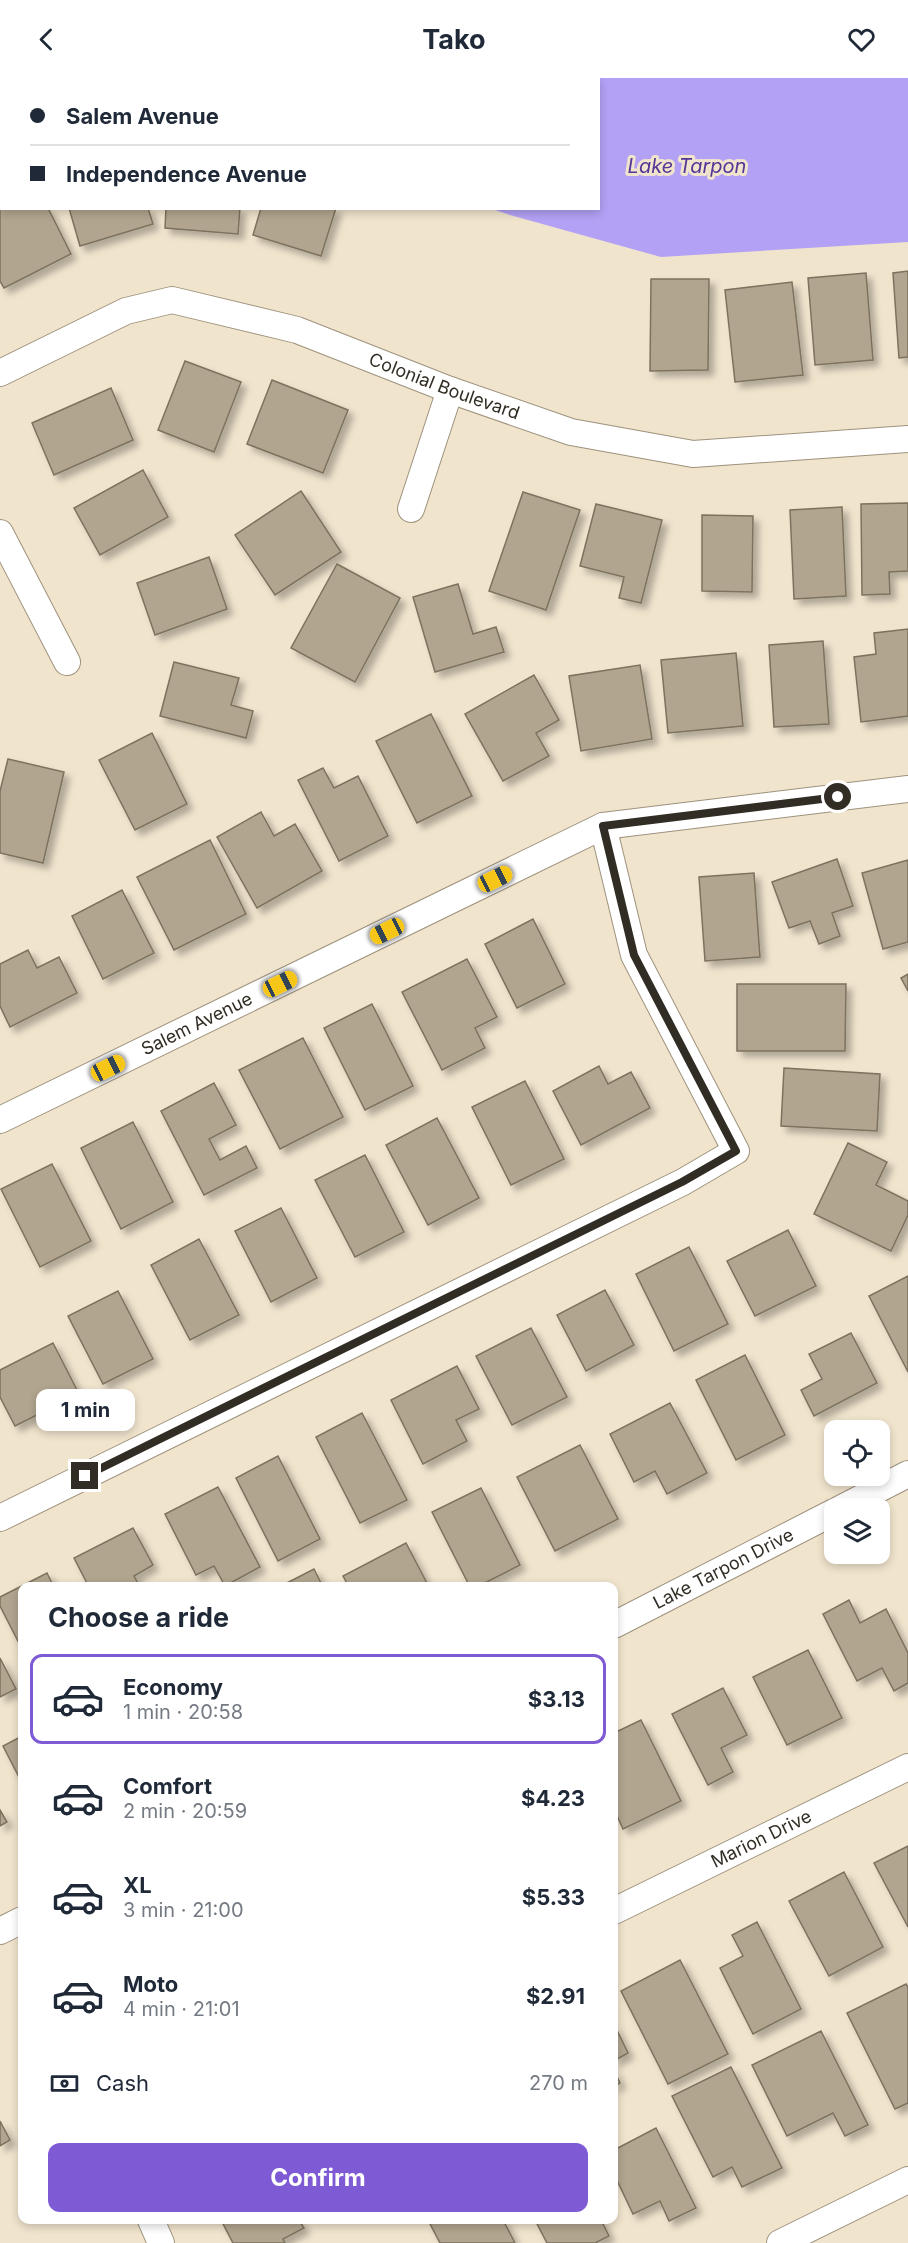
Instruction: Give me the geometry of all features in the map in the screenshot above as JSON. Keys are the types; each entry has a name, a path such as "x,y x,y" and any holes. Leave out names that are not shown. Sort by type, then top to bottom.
{"street":[{"name":"Colonial Boulevard","path":"0,374 126,311 172,300 297,330 450,390 571,432 693,454 908,439"},
{"path":"411,509 450,390"},
{"path":"0,533 67,662"},
{"name":"Salem Avenue","path":"0,1120 603,826 908,789"},
{"path":"0,1518 682,1182 736,1151 634,955 603,826"},
{"path":"861,1498 908,1474"},
{"name":"Lake Tarpon Drive","path":"618,1622 824,1517"},
{"name":"Marion Drive","path":"618,1909 908,1767"},
{"path":"0,1931 18,1922"},
{"path":"780,2243 908,2180"},
{"path":"153,2224 161,2243"}],"water":[{"name":"Lake Tarpon","path":"600,78 908,78 908,242 661,257 495,210 600,210"}],"building":[{"path":"0,210 49,210 71,254 4,288 0,281"},
{"path":"70,210 149,210 153,224 80,246"},
{"path":"166,210 240,210 238,234 165,228"},
{"path":"260,210 335,210 321,256 253,235"},
{"path":"908,271 908,357 899,358 893,273"},
{"path":"866,273 873,360 815,365 808,278"},
{"path":"651,279 709,279 708,370 650,371"},
{"path":"792,282 803,375 735,382 725,290"},
{"path":"185,361 241,382 214,452 158,430"},
{"path":"272,380 348,410 323,473 247,444"},
{"path":"111,388 133,440 54,475 32,423"},
{"path":"143,470 168,517 100,555 74,508"},
{"path":"301,491 341,552 275,595 235,535"},
{"path":"523,492 580,510 546,610 489,591"},
{"path":"908,503 908,571 889,572 890,594 862,595 861,504"},
{"path":"596,504 662,520 641,603 619,598 624,577 580,566"},
{"path":"842,507 846,596 794,599 790,510"},
{"path":"702,515 753,516 752,592 702,591"},
{"path":"209,557 227,609 155,635 137,583"},
{"path":"337,564 400,598 355,682 291,648"},
{"path":"458,584 473,634 496,627 504,652 435,672 413,597"},
{"path":"908,629 908,716 861,722 854,657 876,654 874,633"},
{"path":"823,641 829,724 774,727 769,645"},
{"path":"736,653 743,726 668,733 661,660"},
{"path":"174,662 239,678 231,705 253,711 246,738 160,716"},
{"path":"640,665 652,739 581,751 569,676"},
{"path":"534,675 559,720 536,733 549,756 503,781 465,714"},
{"path":"431,714 472,796 417,823 376,741"},
{"path":"152,733 187,804 135,830 99,760"},
{"path":"8,759 64,772 43,863 0,853 0,791"},
{"path":"323,768 334,788 358,776 388,836 339,861 298,780"},
{"path":"261,812 274,836 295,824 322,871 257,908 217,837"},
{"path":"210,840 246,914 174,950 137,877"},
{"path":"837,859 853,906 832,913 840,936 819,944 810,921 789,928 772,882"},
{"path":"908,860 908,942 883,949 862,873"},
{"path":"754,873 760,957 705,961 699,877"},
{"path":"122,890 154,953 103,979 72,916"},
{"path":"533,919 565,984 517,1008 485,944"},
{"path":"28,950 37,968 59,957 77,993 10,1027 0,1006 0,964"},
{"path":"467,959 497,1017 475,1028 485,1048 442,1070 402,992"},
{"path":"908,974 908,991 901,978"},
{"path":"737,984 846,984 845,1051 737,1051"},
{"path":"372,1004 413,1086 365,1110 324,1028"},
{"path":"303,1038 343,1117 280,1149 239,1070"},
{"path":"599,1066 608,1084 631,1072 650,1108 581,1145 553,1091"},
{"path":"784,1068 880,1074 877,1131 781,1126"},
{"path":"525,1081 564,1159 511,1185 472,1107"},
{"path":"214,1083 236,1125 209,1139 220,1160 246,1146 257,1168 204,1195 161,1111"},
{"path":"437,1118 479,1198 428,1225 386,1145"},
{"path":"133,1122 173,1202 121,1229 81,1148"},
{"path":"848,1143 887,1162 876,1185 908,1201 908,1215 891,1251 814,1214"},
{"path":"365,1155 404,1232 355,1257 315,1180"},
{"path":"52,1164 91,1241 40,1267 1,1189"},
{"path":"281,1208 317,1278 271,1302 235,1231"},
{"path":"788,1230 816,1286 755,1316 727,1261"},
{"path":"199,1239 239,1315 190,1340 151,1265"},
{"path":"689,1247 728,1324 674,1351 636,1274"},
{"path":"908,1276 908,1372 869,1296"},
{"path":"605,1290 634,1345 586,1371 557,1315"},
{"path":"118,1291 153,1359 103,1384 68,1316"},
{"path":"531,1328 567,1397 512,1425 476,1356"},
{"path":"851,1333 877,1383 814,1416 801,1390 822,1379 809,1354"},
{"path":"53,1343 79,1394 15,1426 0,1397 0,1370"},
{"path":"745,1355 785,1435 736,1460 696,1380"},
{"path":"457,1366 479,1409 456,1420 467,1441 423,1464 391,1400"},
{"path":"670,1403 707,1473 667,1494 655,1471 634,1482 610,1434"},
{"path":"362,1413 407,1500 360,1523 316,1437"},
{"path":"580,1445 618,1519 555,1551 517,1477"},
{"path":"278,1456 320,1539 278,1561 236,1478"},
{"path":"218,1487 260,1567 232,1582 223,1582 214,1566 196,1575 165,1514"},
{"path":"481,1488 520,1565 487,1582 467,1582 432,1512"},
{"path":"133,1528 153,1565 134,1576 137,1582 86,1582 74,1558"},
{"path":"406,1543 426,1582 346,1582 343,1576"},
{"path":"314,1569 320,1582 289,1582"},
{"path":"47,1573 52,1582 29,1582"},
{"path":"18,1588 18,1641 0,1606 0,1597"},
{"path":"849,1600 860,1623 886,1609 908,1653 908,1683 894,1691 882,1668 857,1681 823,1614"},
{"path":"808,1650 842,1718 787,1745 753,1677"},
{"path":"0,1658 16,1689 0,1697"},
{"path":"723,1688 747,1735 721,1748 733,1772 708,1785 672,1714"},
{"path":"641,1720 681,1801 623,1829 618,1818 618,1731"},
{"path":"18,1738 18,1775 3,1746"},
{"path":"0,1810 7,1822 0,1826"},
{"path":"908,1846 908,1927 874,1863"},
{"path":"844,1872 883,1947 829,1976 789,1901"},
{"path":"757,1922 801,2009 753,2034 720,1968 743,1956 732,1935"},
{"path":"680,1960 728,2054 668,2084 621,1991"},
{"path":"906,1984 908,1987 908,2103 895,2109 847,2013"},
{"path":"821,2031 868,2125 845,2136 833,2113 787,2136 752,2065"},
{"path":"618,2032 628,2053 618,2059"},
{"path":"731,2067 782,2168 742,2187 732,2167 713,2177 672,2096"},
{"path":"0,2121 10,2140 0,2146"},
{"path":"656,2128 696,2208 669,2221 660,2201 633,2214 618,2182 618,2148"},
{"path":"223,2224 302,2224 304,2228 283,2239 285,2243 233,2243"},
{"path":"430,2224 505,2224 515,2243 440,2243"},
{"path":"537,2224 603,2224 609,2236 595,2243 547,2243"}],"route":[{"path":"85,1476 682,1182 736,1151 634,955 603,826 838,797"}]}
